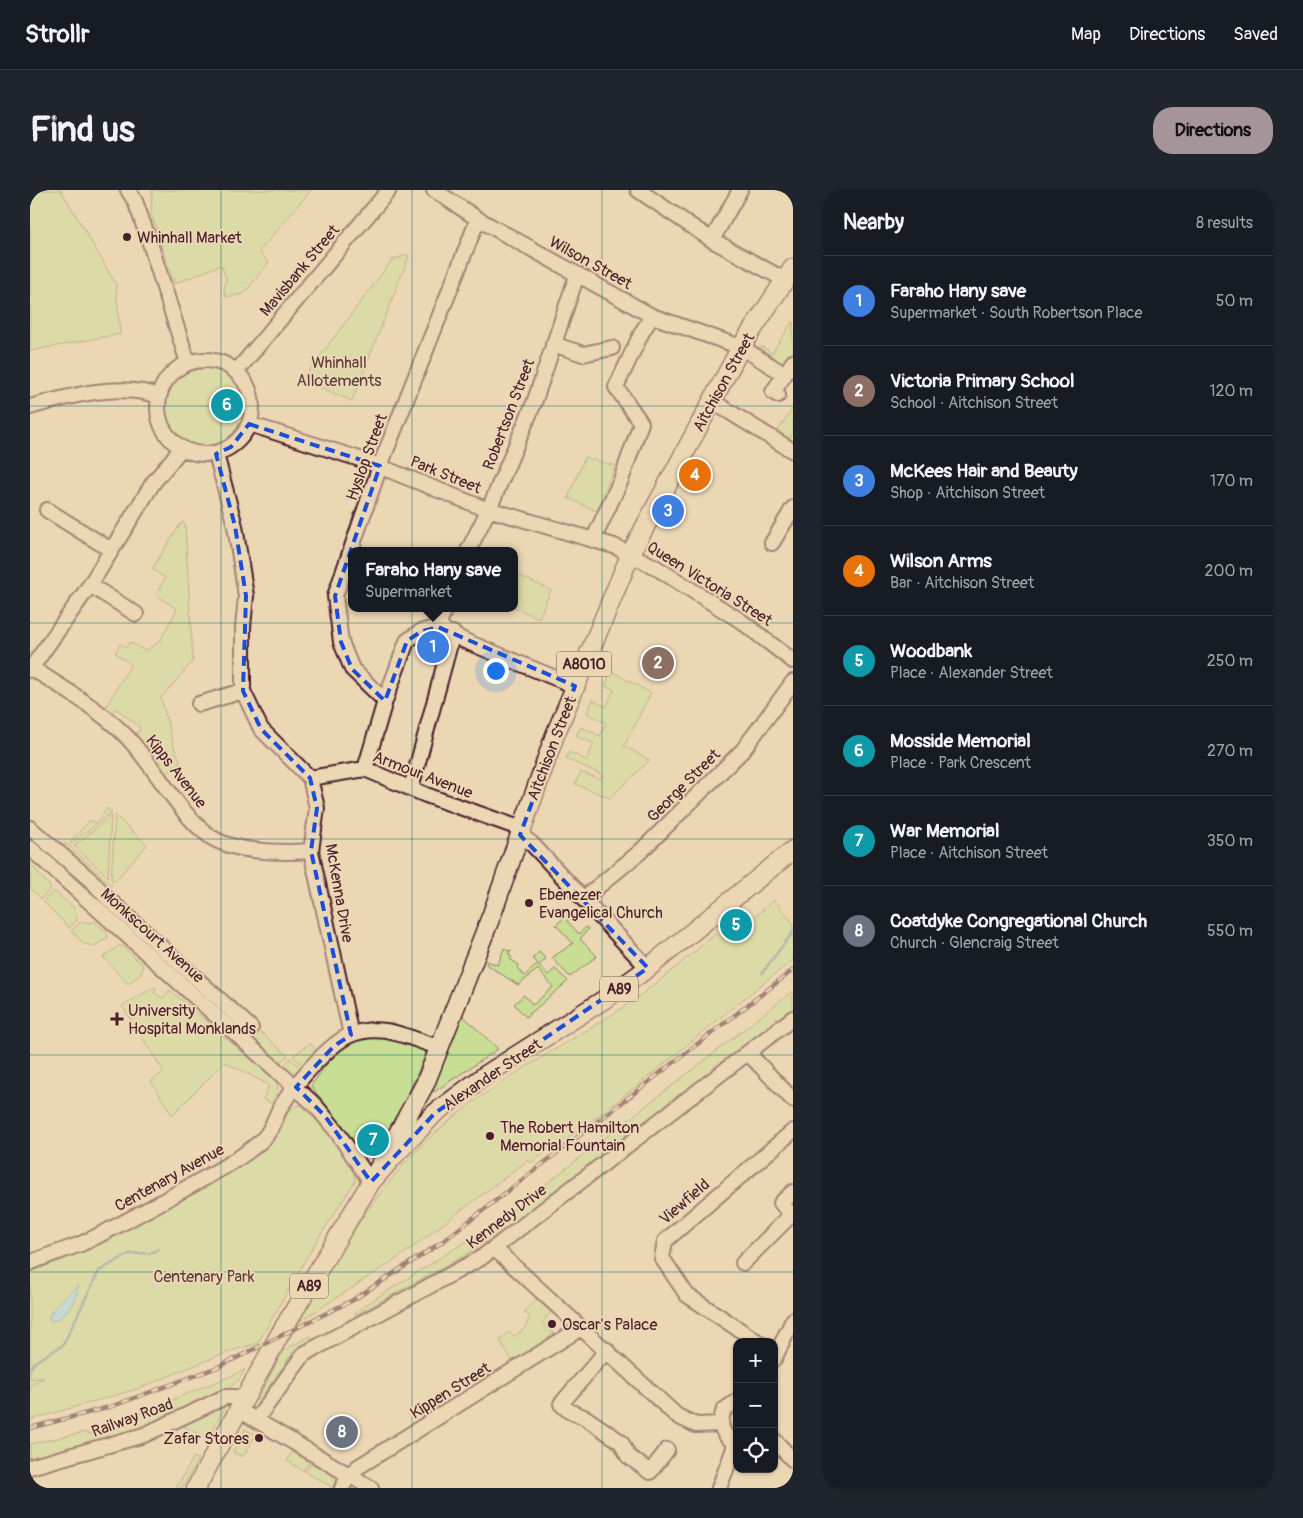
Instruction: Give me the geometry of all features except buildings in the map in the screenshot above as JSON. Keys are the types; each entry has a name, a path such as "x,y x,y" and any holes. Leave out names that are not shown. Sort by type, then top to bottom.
{"main road":[{"name":"Aitchison Street","path":"371,1182 425,1084 492,914 575,686 631,554 741,347 789,274"},
{"name":"Alexander Street","path":"244,1400 371,1182 434,1113 487,1074 599,1003 648,968 793,850"},
{"path":"425,1084 425,1099 434,1113"},
{"name":"A89","path":"196,1488 244,1400"}],"street":[{"name":"Mavisbank Street","path":"236,372 388,190"},
{"name":"Wilson Street","path":"434,190 478,219 652,316 741,347 784,374"},
{"path":"638,190 712,240 789,274"},
{"path":"712,240 740,190"},
{"path":"135,194 188,363"},
{"name":"Hyslop Street","path":"353,547 380,466 478,219"},
{"name":"Robertson Street","path":"470,547 534,403 577,275"},
{"path":"594,538 621,480 641,423 616,387 642,332 652,316"},
{"name":"Robertson Street","path":"553,344 583,354 612,348"},
{"path":"202,360 217,362 236,372 244,380 251,397 252,415 243,435 231,447 216,454 192,453 181,449 166,436 160,424 157,410 159,396 167,378 188,363 202,360"},
{"path":"778,395 773,392 793,362"},
{"path":"30,407 62,398 115,391 145,391 159,396"},
{"path":"712,401 793,451"},
{"name":"Park Street","path":"249,424 380,466 488,509 594,538 631,554"},
{"path":"30,668 90,585 153,483 181,449"},
{"path":"216,454 235,526 246,596 243,627 243,691 261,729 310,778"},
{"path":"772,543 793,508"},
{"path":"47,510 111,550"},
{"name":"Queen Victoria Street","path":"631,554 741,621 793,660"},
{"name":"Hyslop Street","path":"348,561 336,596 341,642 352,668 385,701"},
{"path":"90,585 136,614"},
{"path":"438,627 444,612"},
{"path":"365,768 385,701 408,641 420,632 438,627 453,633 465,641 575,686"},
{"path":"411,788 453,633"},
{"name":"Kipps Avenue","path":"30,668 122,732 193,821 209,836 234,847 290,853 311,851"},
{"name":"George Street","path":"583,899 640,852 743,750 793,682"},
{"path":"199,704 243,691"},
{"name":"Armour Avenue","path":"310,778 365,768 521,832"},
{"name":"McKenna Drive","path":"310,778 317,808 311,851 351,1035"},
{"path":"30,828 94,883 214,1003 251,1028"},
{"path":"521,832 648,968"},
{"name":"Monkscourt Avenue","path":"30,848 214,1003 325,1116 371,1182"},
{"name":"Kennedy Drive","path":"256,1420 304,1354 481,1258 749,1054 793,1018"},
{"path":"351,1035 372,1029 394,1031 438,1047"},
{"name":"Centenary Avenue","path":"30,1263 81,1244 128,1221 237,1159 266,1136 280,1108 296,1087 334,1046 351,1035"},
{"path":"749,1054 793,1100"},
{"name":"Viewfield","path":"752,1338 687,1295 662,1258 665,1241 793,1131"},
{"path":"743,1263 792,1215 781,1203 793,1192"},
{"path":"494,1248 677,1416 696,1425 721,1424"},
{"path":"778,1349 793,1320"},
{"name":"Kippen Street","path":"342,1488 349,1476 358,1467 582,1328"},
{"path":"607,1350 561,1404 569,1412 586,1418 621,1442 628,1456 650,1472 667,1450"},
{"name":"Railway Road","path":"30,1467 144,1435 225,1397 235,1397 244,1400"},
{"path":"244,1400 256,1420 371,1488"},
{"path":"733,1404 724,1410 721,1424 726,1436 733,1441"},
{"path":"778,1444 793,1460"},
{"path":"719,1488 733,1451"}],"highlighted area":[{"path":"249,424 380,466 335,596 341,642 352,669 385,701 407,641 420,632 438,627 575,686 520,835 648,968 435,1113 371,1182 325,1116 296,1087 334,1046 351,1035 311,851 317,808 310,778 261,729 243,691 246,596 235,526 216,454 231,447"}],"green space":[{"path":"30,190 61,190 116,284 120,334 30,351"},
{"path":"152,190 311,190 259,252 269,262 244,294 226,297 224,291 226,278 221,265 174,284 151,213"},
{"name":"Whinhall Allotements","path":"406,255 409,256 352,401 302,380 392,260"},
{"path":"793,321 793,352 791,355 789,353 783,362 779,363 759,350 761,346 772,353"},
{"path":"205,368 220,371 232,380 241,392 244,407 241,422 232,434 220,443 205,446 190,443 178,434 169,422 166,407 169,392 178,380 190,371"},
{"path":"793,408 793,433 789,440 777,432"},
{"path":"585,457 615,466 597,511 568,498"},
{"path":"181,523 185,524 193,661 161,698 174,747 181,762 165,775 132,734 140,731 139,726 115,708 110,714 104,710 131,664 115,653 120,644 126,648 130,642 145,651 160,641 177,609 156,595 165,578 152,569"},
{"path":"520,576 551,590 539,618 518,609 518,580"},
{"path":"602,666 651,693 624,746 650,760 610,798 575,784 581,772 600,779 603,775 566,759 569,752 586,760 594,744 576,736 581,727 600,736 606,723 587,713 593,700 606,707 614,690 605,686 610,674 600,669"},
{"path":"108,808 112,812 71,844 70,842 90,820 95,823"},
{"path":"115,815 147,845 114,882 111,879"},
{"path":"111,816 108,877 74,846"},
{"path":"66,843 112,885 107,891 61,849"},
{"path":"30,863 51,888 41,899 30,888"},
{"path":"53,892 56,892 75,909 77,920 69,928 43,901"},
{"path":"774,900 793,923 793,960 632,1090 565,1140 531,1163 528,1160 398,1258 299,1322 343,1247 377,1198 414,1153 435,1133 483,1095 635,999 724,927 732,936"},
{"path":"571,911 573,914 567,921 579,934 586,927 588,929 580,939 597,956 570,977 552,958 573,943 556,925"},
{"path":"80,922 95,922 107,932 108,938 92,947 87,944 85,945 71,931"},
{"path":"119,946 122,946 143,965 141,974 128,984 103,957"},
{"path":"504,948 508,951 512,950 508,954 512,957 510,959 519,965 517,968 524,976 538,964 533,958 539,952 546,959 539,965 548,975 555,969 568,981 526,1017 514,1004 524,995 533,1005 553,987 538,969 518,985 486,964 487,961 498,965"},
{"path":"155,987 157,989 154,993 163,998 170,990 276,1081 278,1088 272,1103 263,1100 269,1085 225,1062 172,1115 151,1081 164,1072 122,1006"},
{"path":"793,991 793,1008 516,1223 455,1261 355,1315 356,1311 500,1220"},
{"path":"220,1005 256,1036 261,1032 288,1056 278,1063 217,1008"},
{"path":"460,1013 498,1049 434,1092 432,1088"},
{"path":"369,1037 385,1037 421,1046 426,1054 383,1149 373,1157 368,1156 359,1149 311,1086 329,1062 342,1050 350,1044"},
{"path":"310,1043 319,1054 306,1069 293,1056"},
{"path":"290,1058 301,1068 301,1072 293,1073 283,1068"},
{"name":"Centenary Park","path":"302,1105 340,1149 347,1159 356,1180 314,1245 258,1343 225,1353 137,1389 30,1420 30,1385 44,1378 30,1379 30,1268 268,1143 280,1131 290,1111"},
{"path":"536,1299 551,1312 542,1323 555,1335 513,1362 500,1340 509,1332 514,1337 525,1328 530,1316 524,1312"},
{"path":"310,1336 312,1339 294,1351 259,1401 257,1400 283,1351"},
{"path":"245,1370 232,1385 210,1400 181,1414 148,1427 30,1463 30,1444 85,1432 93,1435 107,1427"},
{"path":"220,1407 224,1409 208,1439 183,1426"},
{"path":"245,1429 256,1435 243,1457 233,1452"},
{"path":"292,1452 309,1461 304,1471 287,1461"},
{"path":"194,1457 198,1459 182,1488 176,1488"},
{"path":"311,1463 331,1474 335,1482 333,1488 306,1472"}],"water":[{"path":"78,1285 76,1295 70,1307 60,1317 50,1321 49,1316 56,1306"}],"waterway":[{"path":"762,973 793,932"},
{"path":"30,1369 35,1362 63,1345 99,1271 129,1254 151,1253 158,1249"}],"railway":[{"path":"30,1428 110,1407 218,1367 353,1300 442,1242 793,970"}],"place":[{"name":"Whinhall Market","path":"127,237"},
{"name":"Mosside Memorial","path":"227,405"},
{"name":"Wilson Arms","path":"695,475"},
{"name":"McKees Hair and Beauty","path":"668,511"},
{"name":"Faraho Hany save","path":"433,647"},
{"name":"Victoria Primary School","path":"658,663"},
{"name":"Ebenezer Evangelical Church","path":"529,903"},
{"name":"Woodbank","path":"736,925"},
{"name":"University Hospital Monklands","path":"117,1019"},
{"name":"The Robert Hamilton Memorial Fountain","path":"490,1136"},
{"name":"War Memorial","path":"373,1140"},
{"name":"Oscar's Palace","path":"552,1324"},
{"name":"Coatdyke Congregational Church","path":"342,1432"},
{"name":"Zafar Stores","path":"259,1438"}]}
